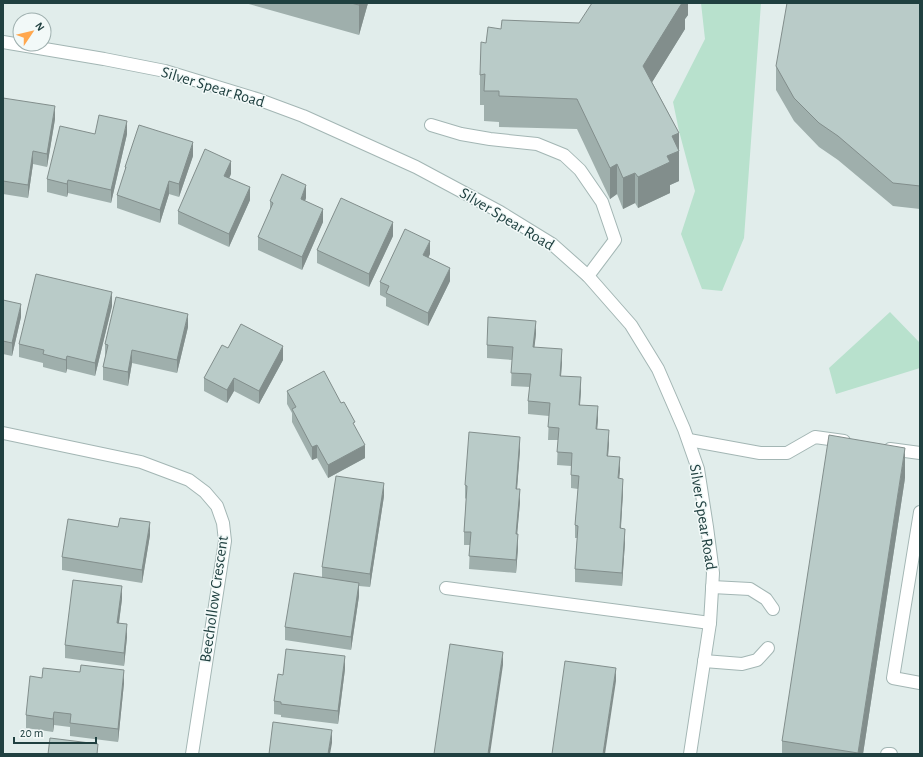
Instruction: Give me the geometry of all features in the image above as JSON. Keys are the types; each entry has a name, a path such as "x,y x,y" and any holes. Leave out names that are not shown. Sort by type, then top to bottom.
{"street":[{"name":"Silver Spear Road","path":"3,42 165,71 260,100 304,116 416,167 500,212 552,244 588,276 631,325 658,369 684,428 698,469 708,527 713,573 710,623 690,754"},
{"path":"430,125 461,134 537,144 564,155 580,170 602,202 615,240 588,276"},
{"name":"Beechollow Crescent","path":"3,434 141,462 189,480 205,492 217,506 223,523 225,541 192,754"},
{"path":"688,440 760,453 787,453 815,437 852,443"},
{"path":"882,448 920,453"},
{"path":"920,512 893,678 920,683"},
{"path":"712,587 750,589 766,599 773,609"},
{"path":"446,588 710,623"},
{"path":"704,661 742,664 757,660 768,648"}],"green space":[{"path":"701,3 761,3 744,238 722,291 702,289 681,234 695,191 673,102 705,39"},
{"path":"890,312 920,343 920,368 836,394 829,368"}],"building":[{"path":"592,3 682,3 643,66 679,133 672,136 679,151 667,156 670,162 638,177 635,173 623,178 617,164 610,168 577,99 499,96 499,91 484,91 485,74 480,75 481,42 486,43 488,27 501,29 502,20 579,23"},
{"path":"787,3 920,3 920,186 893,183 838,136 819,123 794,98 776,66"},
{"path":"3,98 55,106 47,154 33,151 28,185 3,181"},
{"path":"99,115 127,121 111,190 68,180 67,184 47,179 60,126 95,134"},
{"path":"139,125 193,142 179,184 169,181 160,210 117,195"},
{"path":"205,149 231,161 224,176 250,187 229,234 178,211"},
{"path":"282,174 306,185 301,199 323,209 302,257 258,237 273,203 270,201"},
{"path":"341,198 393,222 369,274 317,250"},
{"path":"405,229 430,241 423,255 450,268 428,313 386,293 389,286 380,282"},
{"path":"36,274 112,292 95,363 67,356 66,360 43,354 44,350 19,344"},
{"path":"116,297 188,314 177,360 132,350 128,372 103,367 108,345 105,344"},
{"path":"3,300 21,304 12,343 3,341"},
{"path":"488,317 536,321 533,347 562,349 560,376 581,377 579,405 598,406 596,429 609,430 607,456 620,457 618,478 623,479 620,528 625,529 622,573 575,569 578,526 575,525 579,476 571,475 572,453 557,452 559,428 548,427 550,403 528,401 531,374 511,373 513,347 487,345"},
{"path":"241,324 283,346 259,391 234,378 227,390 204,378 222,345 228,348"},
{"path":"324,371 341,403 344,402 365,445 328,465 317,445 312,447 292,409 296,407 287,391"},
{"path":"469,432 520,437 516,489 520,489 516,534 518,534 516,560 469,556 471,532 464,532 467,486 465,485"},
{"path":"829,435 905,448 858,753 782,741"},
{"path":"336,476 384,483 370,574 322,567"},
{"path":"120,518 150,522 142,570 62,557 68,519 118,527"},
{"path":"294,573 359,583 351,637 285,627"},
{"path":"73,580 122,586 117,623 127,624 124,653 65,645"},
{"path":"450,644 503,652 488,754 434,754"},
{"path":"286,649 345,656 338,711 281,704 281,702 274,701 278,674 283,675"},
{"path":"565,661 616,668 603,754 552,754"},
{"path":"81,665 124,670 118,729 70,723 71,714 54,712 53,719 26,715 30,676 42,678 43,668 80,672"},
{"path":"273,722 332,730 328,754 269,754"},
{"path":"50,738 98,744 97,754 48,754"}]}
